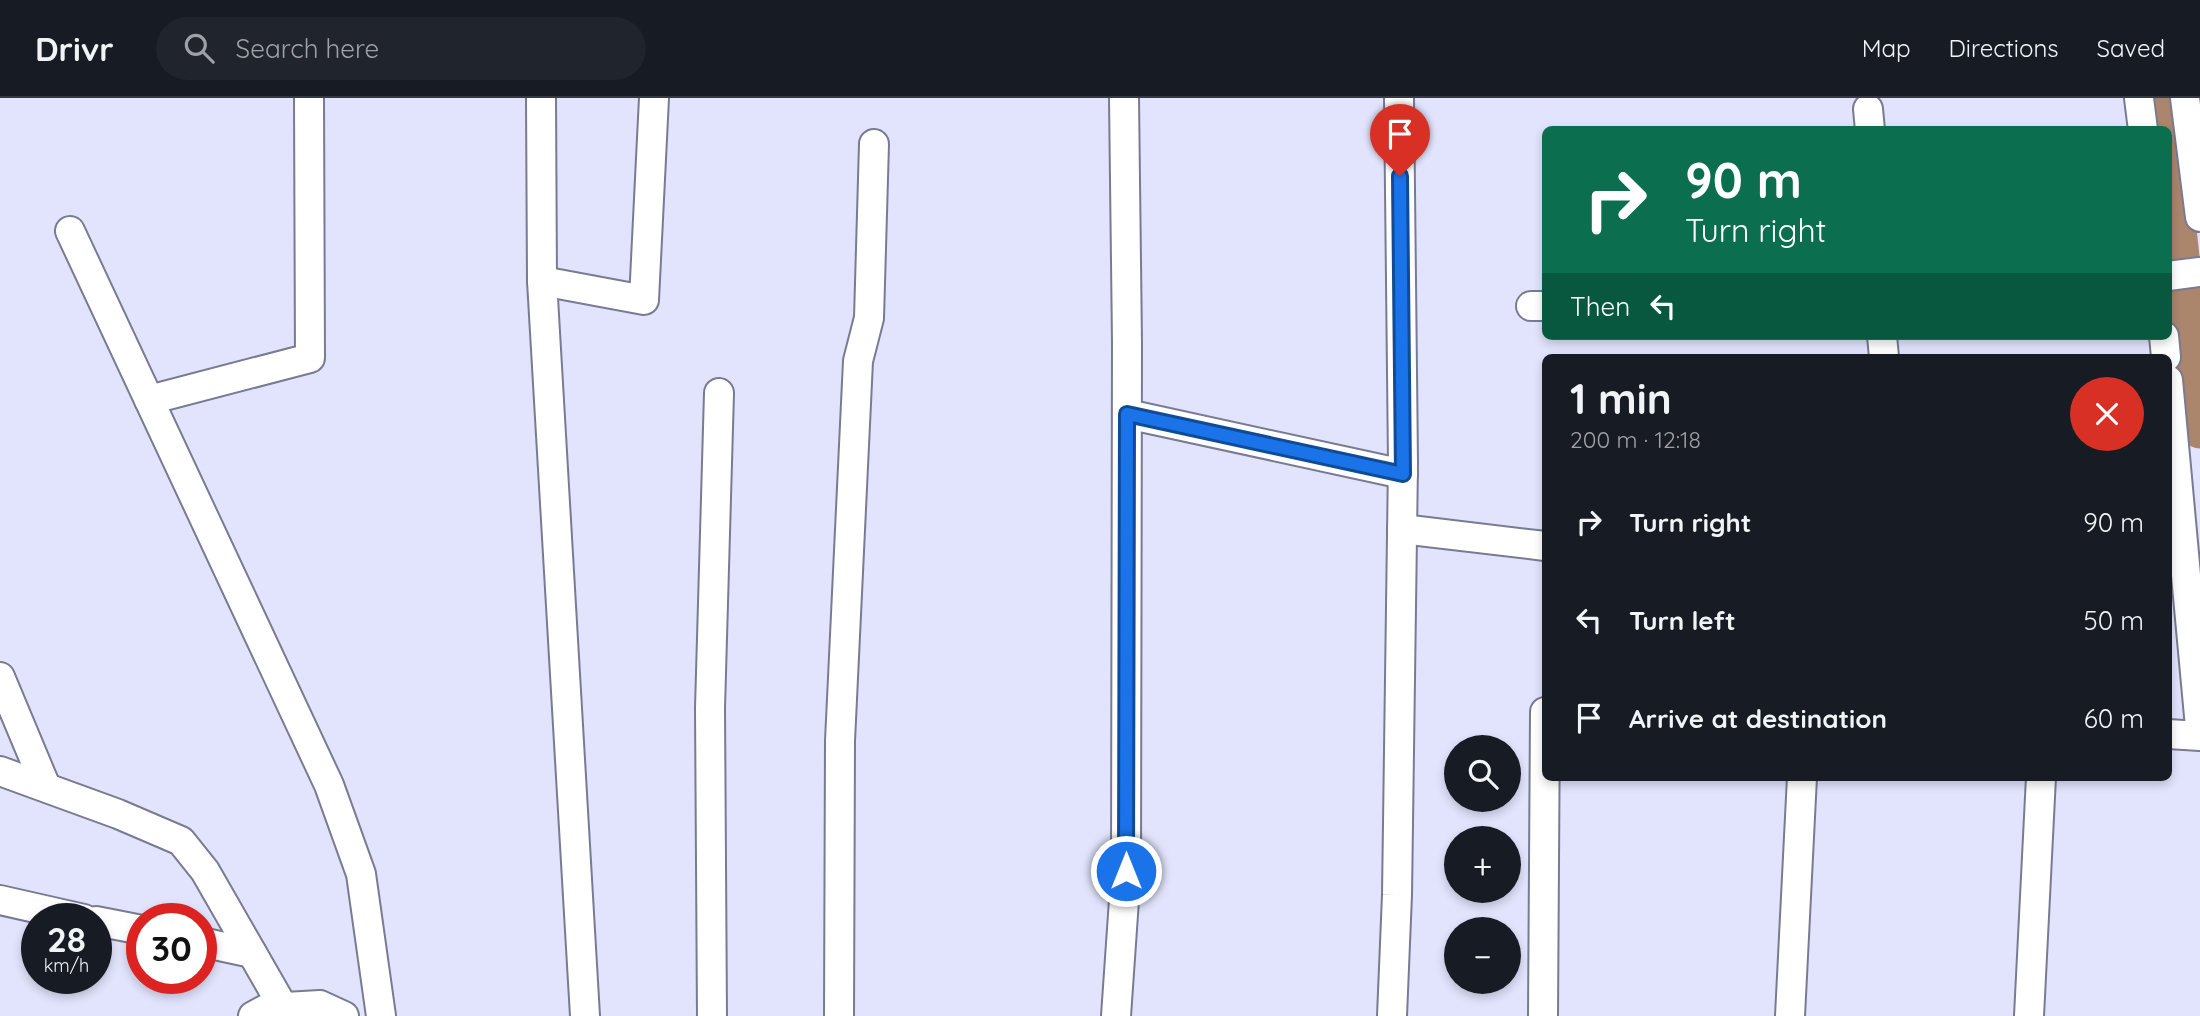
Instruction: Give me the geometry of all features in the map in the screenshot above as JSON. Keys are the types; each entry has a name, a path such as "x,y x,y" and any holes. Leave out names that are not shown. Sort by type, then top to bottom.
{"street":[{"path":"149,400 310,358 309,98"},
{"path":"541,98 542,281 585,1016"},
{"path":"542,281 644,300 654,98"},
{"path":"1116,1016 1126,871 1127,414 1124,98"},
{"path":"1392,1016 1397,895 1403,474 1399,98"},
{"path":"2139,98 2142,126"},
{"path":"2185,98 2200,218"},
{"path":"839,1016 840,741 858,361 869,318 874,145"},
{"path":"70,231 334,798 362,874 381,1016"},
{"path":"712,1016 710,708 719,393"},
{"path":"1127,414 1403,474"},
{"path":"2172,462 2180,626 2200,727"},
{"path":"1402,529 1542,546"},
{"path":"0,677 46,787"},
{"path":"2172,734 2200,736"},
{"path":"0,771 118,814 181,841 205,871 252,953 264,1013 320,1005 344,1016"},
{"path":"1543,1016 1545,781"},
{"path":"1790,1016 1802,781"},
{"path":"2029,1016 2041,781"},
{"path":"0,900 21,905"},
{"path":"217,945 252,953"}],"waterway":[{"path":"2164,98 2167,126"},
{"path":"2172,174 2200,430"}],"route":[{"path":"1126,871 1127,414 1403,474 1400,176"}]}
